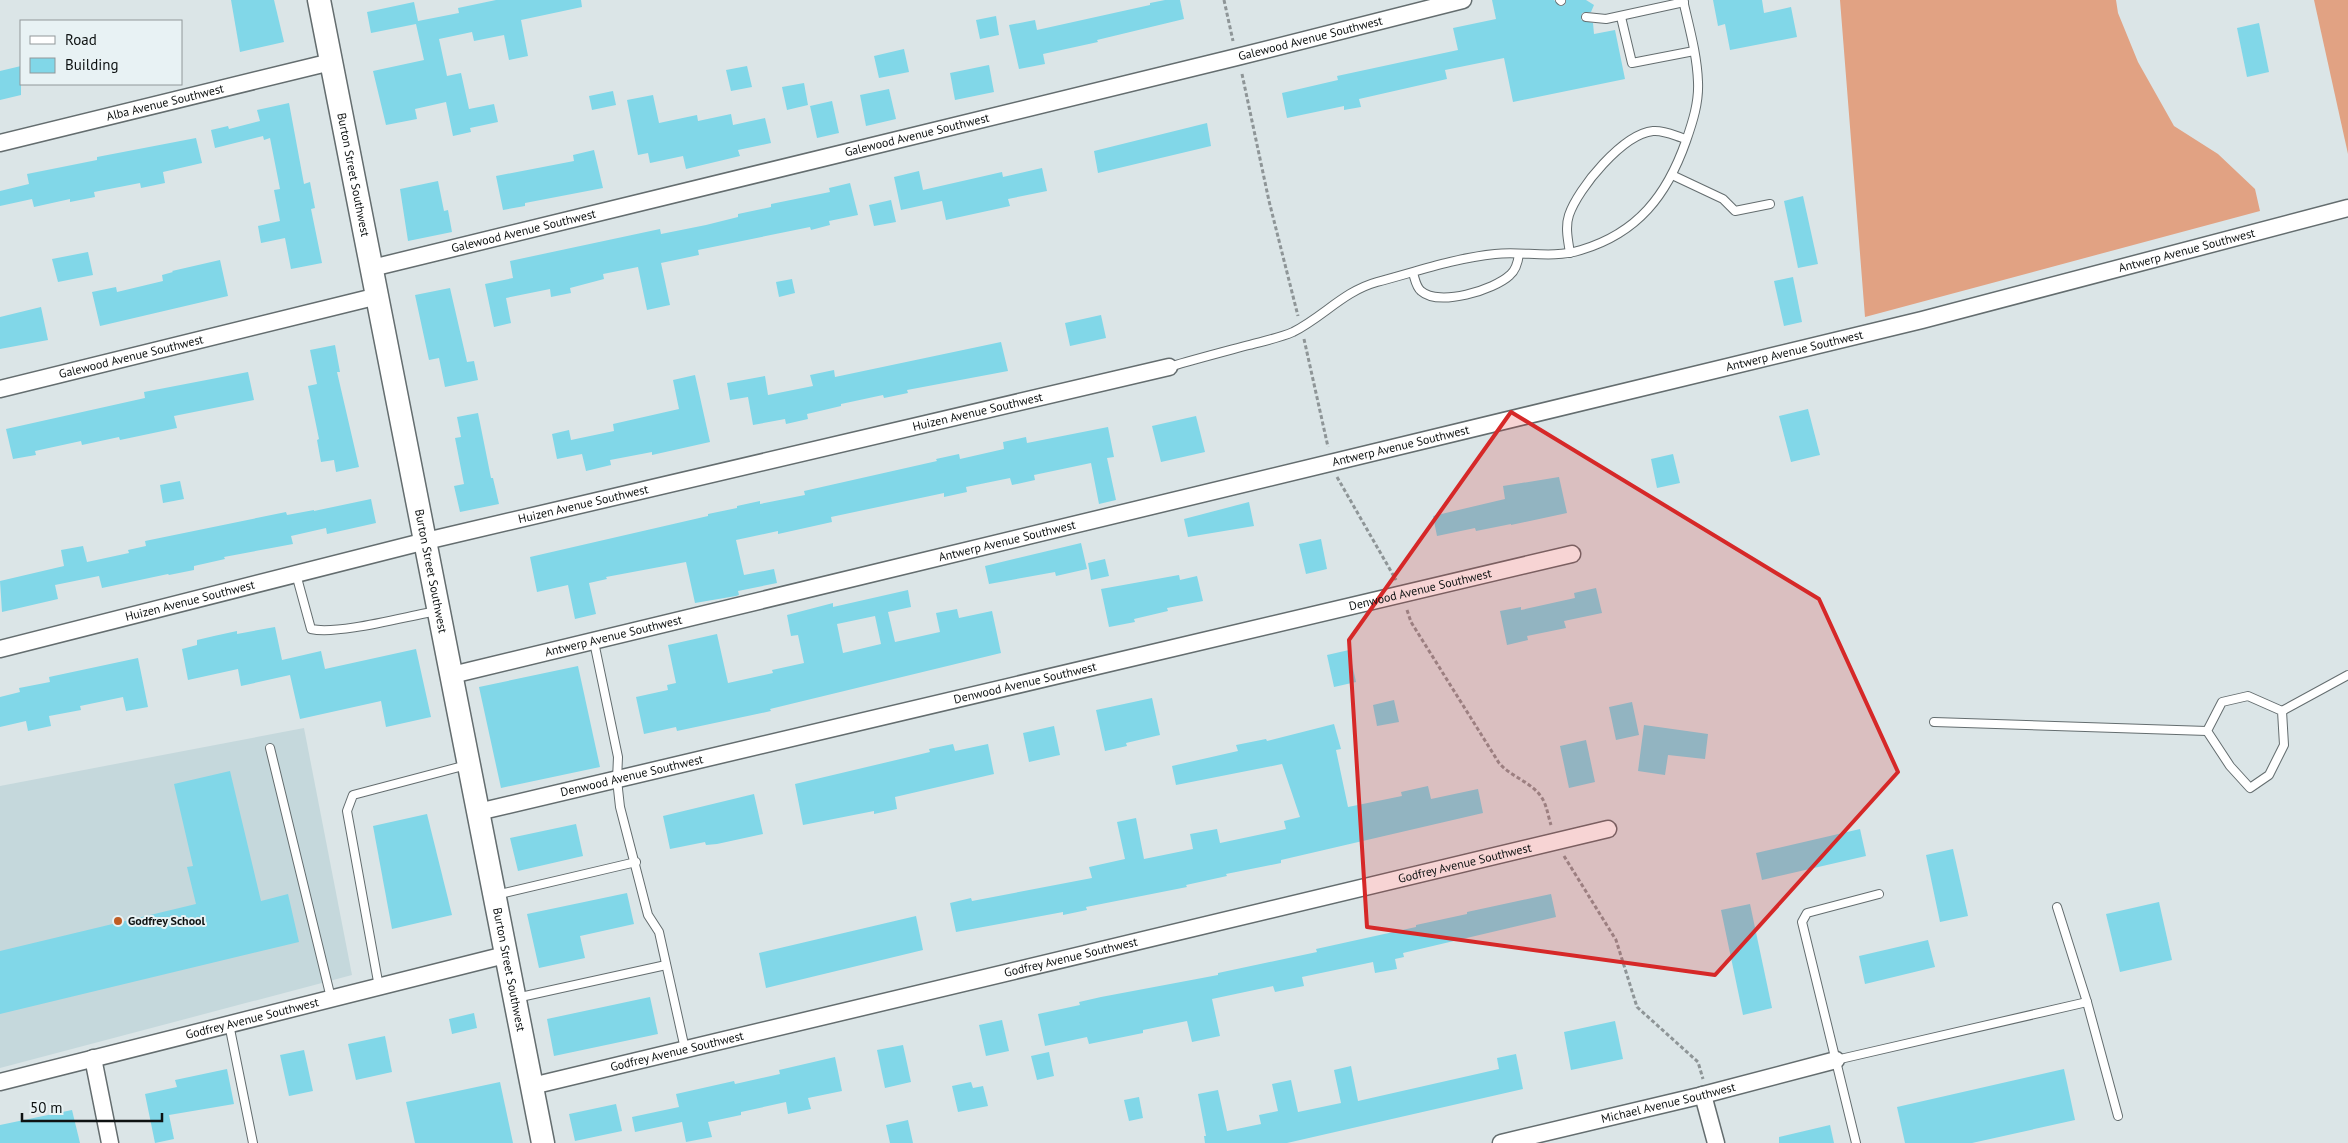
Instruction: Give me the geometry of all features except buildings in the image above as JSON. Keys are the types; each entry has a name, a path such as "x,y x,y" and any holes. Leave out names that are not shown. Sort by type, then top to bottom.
{"main road":[{"name":"Burton Street Southwest","path":"319,0 543,1143"}],"street":[{"name":"Galewood Avenue Southwest","path":"372,268 1238,58 1463,0"},
{"name":"Alba Avenue Southwest","path":"0,143 332,62"},
{"name":"Antwerp Avenue Southwest","path":"452,675 1922,320 2348,208"},
{"name":"Galewood Avenue Southwest","path":"0,389 378,296"},
{"name":"Huizen Avenue Southwest","path":"0,649 426,542 1169,367"},
{"name":"Denwood Avenue Southwest","path":"478,812 1572,554"},
{"name":"Godfrey Avenue Southwest","path":"532,1086 1608,829"},
{"name":"Godfrey Avenue Southwest","path":"0,1082 505,955"},
{"path":"93,1058 110,1143"},
{"name":"Michael Avenue Southwest","path":"1501,1143 1703,1088 1836,1060"},
{"path":"1703,1088 1716,1143"}],"lane":[{"path":"1169,367 1287,334 1317,318 1339,300 1354,291 1375,283 1476,257 1519,254 1540,256 1570,253 1602,242 1627,229 1650,208 1672,175 1686,139 1697,99 1698,82 1694,51 1683,1 1621,17 1594,20 1586,17"},
{"path":"1621,17 1632,64 1694,51"},
{"path":"1570,253 1567,225 1574,203 1614,152 1630,140 1651,132 1661,131 1686,139"},
{"path":"1672,175 1724,199 1735,211 1770,204"},
{"path":"1413,273 1418,289 1423,293 1438,296 1461,296 1484,290 1510,276 1518,262 1519,254"},
{"path":"296,574 311,629 320,631 348,627 439,610"},
{"path":"594,642 618,757 617,780 620,807 636,862 648,915 659,932 685,1049"},
{"path":"2282,711 2348,675"},
{"path":"2207,731 2222,702 2248,696 2282,711"},
{"path":"2207,731 2230,766 2250,788 2269,775 2284,745 2282,711"},
{"path":"1934,722 2207,731"},
{"path":"270,748 331,998"},
{"path":"379,986 347,811 353,795 469,764"},
{"path":"494,896 636,862"},
{"path":"1856,1143 1802,922 1807,913 1879,894"},
{"path":"2057,907 2087,1002 2118,1116"},
{"path":"514,998 666,965"},
{"path":"1836,1060 2087,1002"},
{"path":"229,1024 253,1143"}],"path":[{"path":"1224,0 1234,46"},
{"path":"1241,70 1268,200 1298,318"},
{"path":"1304,338 1328,449"},
{"path":"1334,472 1397,582"},
{"path":"1405,606 1411,622 1499,763 1510,773 1532,787 1542,799 1553,830"},
{"path":"1563,853 1616,940 1638,1007 1698,1062 1703,1088"}],"highlighted area":[{"path":"1511,412 1819,599 1898,772 1715,975 1367,927 1349,640"}],"shaded area":[{"path":"1840,0 2116,0 2118,13 2138,62 2174,126 2218,154 2255,189 2260,211 1865,317"},
{"path":"2314,0 2348,0 2348,154"},
{"path":"304,728 352,975 0,1068 0,786"}],"place":[{"name":"Godfrey School","path":"118,921"}]}
